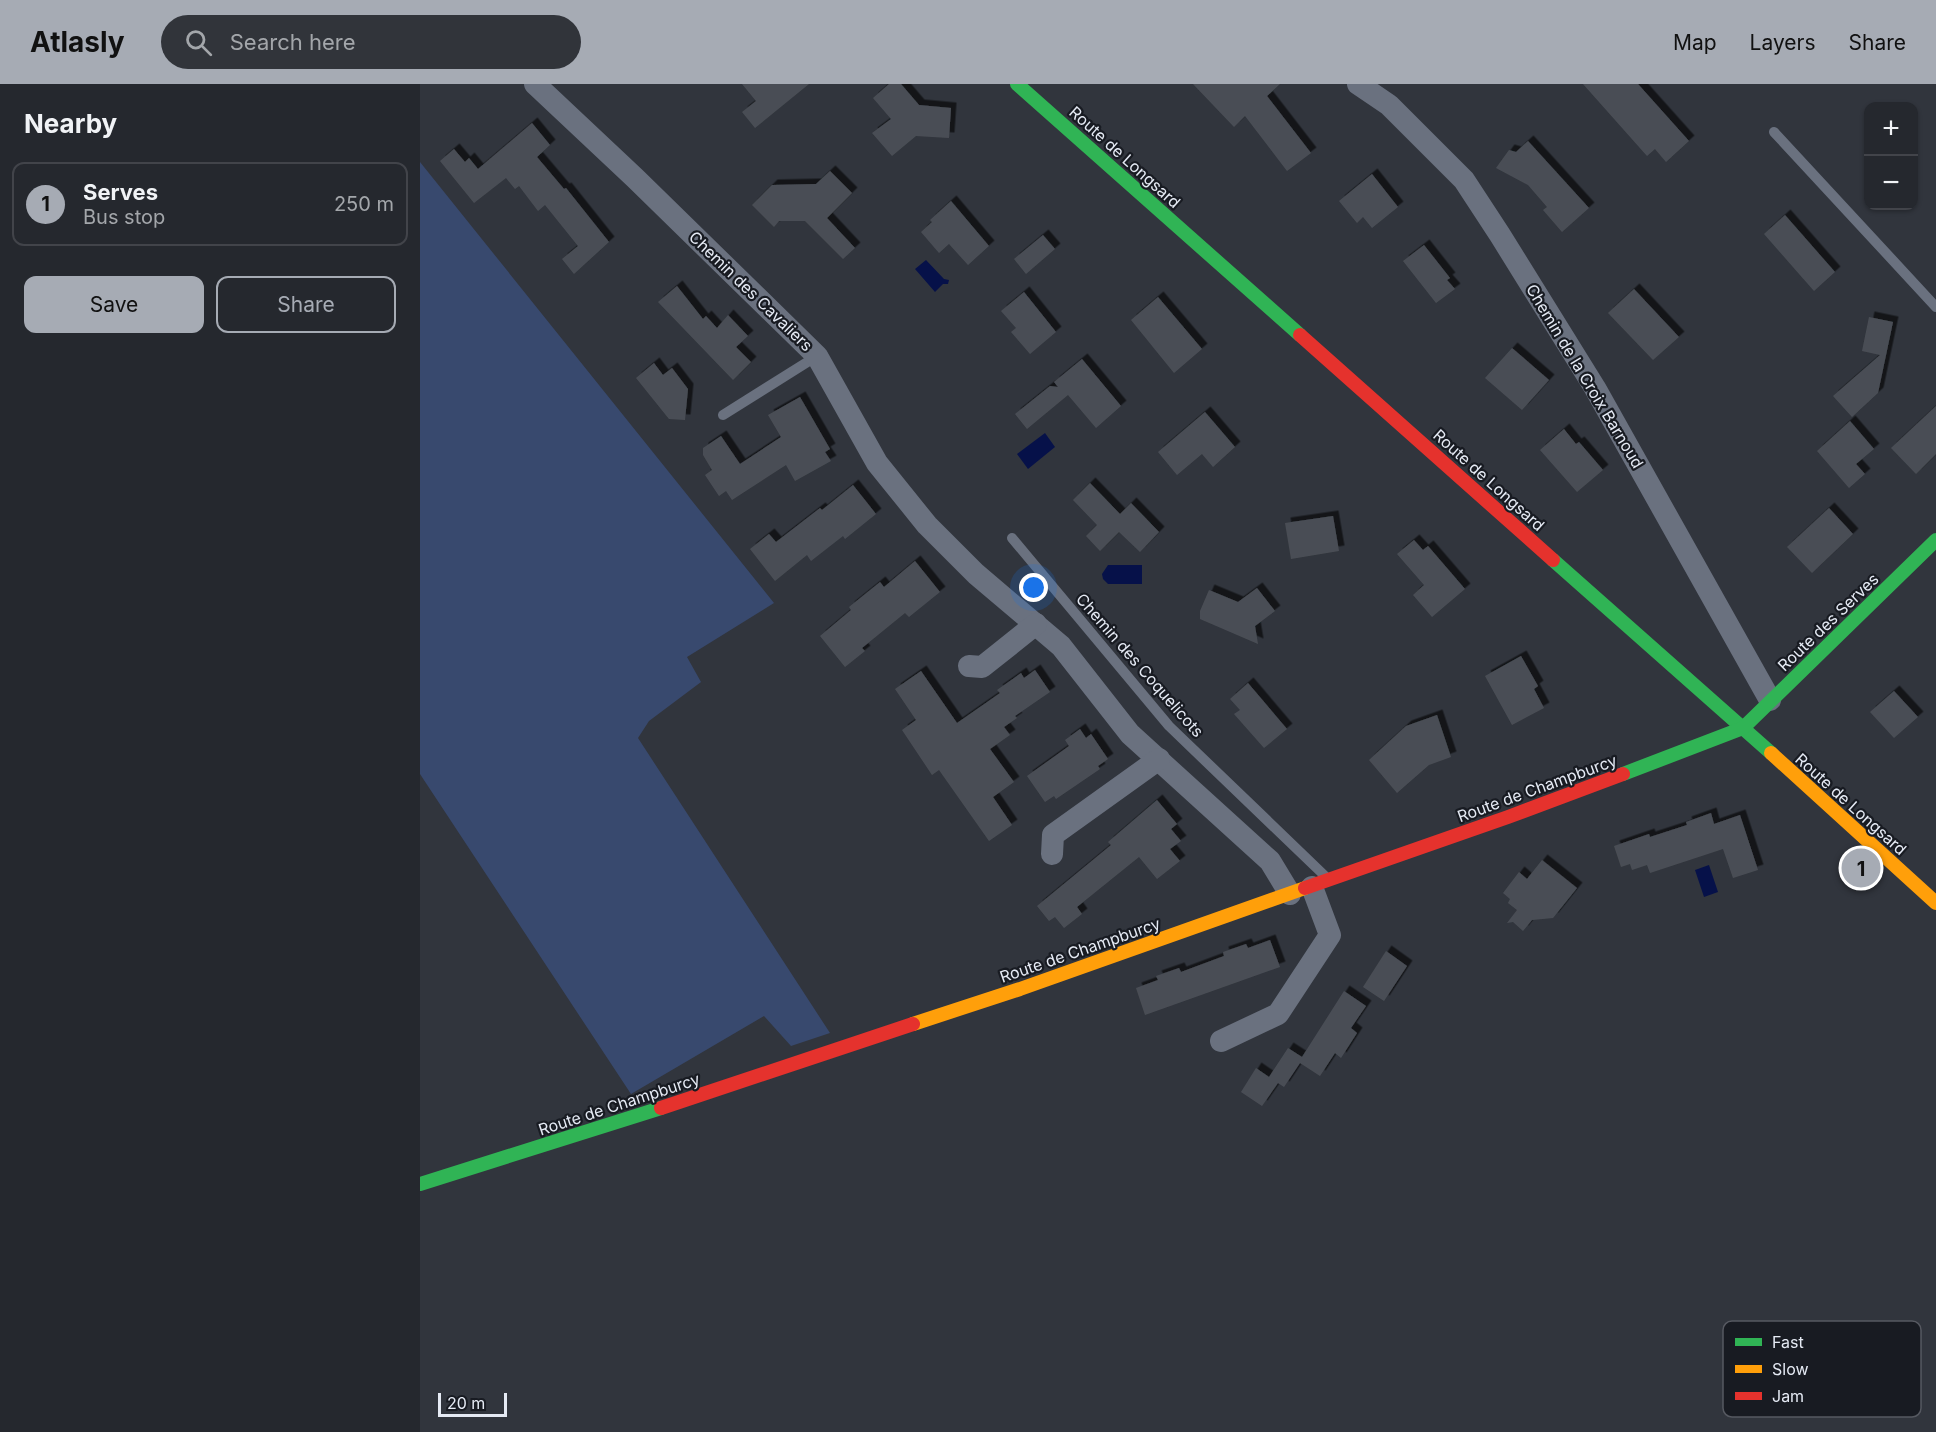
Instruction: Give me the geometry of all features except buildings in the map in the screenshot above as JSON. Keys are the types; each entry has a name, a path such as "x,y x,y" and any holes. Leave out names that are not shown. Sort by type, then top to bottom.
{"street":[{"name":"Chemin des Cavaliers","path":"535,84 817,356 877,463 927,525 976,574 1061,646 1130,734 1270,861 1290,894"},
{"name":"Route de Longsard","path":"1017,84 1743,728 1936,903"},
{"name":"Chemin de la Croix Barnoud","path":"1359,84 1389,105 1464,180 1595,388 1770,700"},
{"name":"Route des Serves","path":"1743,728 1936,540"},
{"path":"969,666 982,667 1036,624"},
{"name":"Route de Champburcy","path":"420,1184 631,1118 1020,989 1508,817 1743,728"},
{"path":"1052,854 1053,835 1159,759"},
{"path":"1221,1041 1278,1014 1330,935 1321,884"}],"lane":[{"path":"1774,132 1936,308"},
{"path":"723,415 817,356"},
{"name":"Chemin des Coquelicots","path":"1012,538 1169,726 1321,884"}],"shaded area":[{"path":"420,162 774,603 687,657 701,682 649,721 638,738 830,1033 791,1046 764,1016 631,1094 420,774"},
{"path":"926,260 944,279 949,280 948,284 943,284 935,292 915,269"},
{"path":"1045,433 1055,447 1028,469 1017,454"},
{"path":"1108,565 1142,565 1142,584 1108,584 1102,574"},
{"path":"1709,865 1718,892 1704,897 1695,870"}],"traffic: fast":[{"path":"1017,84 1300,335"},
{"path":"1623,774 1743,728 1936,540"},
{"path":"1553,560 1771,753"},
{"path":"420,1184 661,1108"}],"traffic: slow":[{"path":"1771,753 1936,903"},
{"path":"913,1024 1020,989 1305,888"}],"traffic: jam":[{"path":"1300,335 1553,560"},
{"path":"1305,888 1623,774"},
{"path":"661,1108 913,1024"}],"place":[{"name":"Serves","path":"1861,868"}]}
